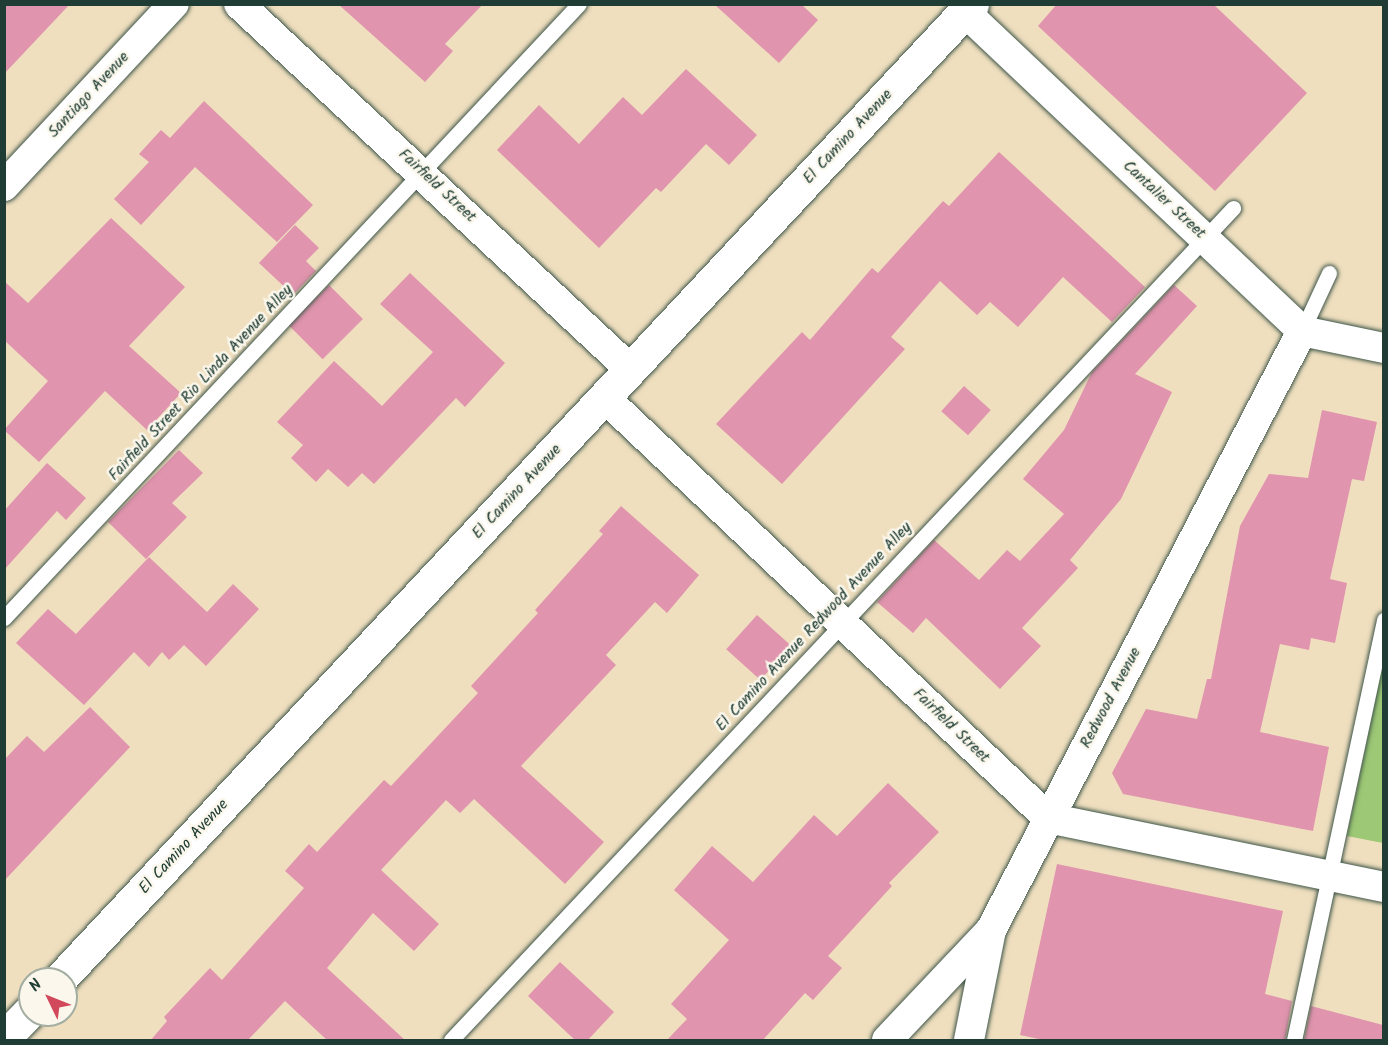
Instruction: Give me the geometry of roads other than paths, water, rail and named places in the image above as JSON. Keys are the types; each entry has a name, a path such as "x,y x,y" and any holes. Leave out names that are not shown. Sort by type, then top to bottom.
{"main road":[{"name":"El Camino Avenue","path":"71,967 969,8"},
{"path":"4,1038 18,1023"}],"street":[{"name":"Santiago Avenue","path":"4,186 174,4"},
{"name":"Fairfield Street","path":"239,4 423,173 631,370"},
{"name":"Cantalier Street","path":"969,8 1204,239 1302,331"},
{"path":"1302,331 1383,348"},
{"name":"Redwood Avenue","path":"887,1041 991,930 1302,331"},
{"name":"Fairfield Street","path":"605,398 1048,818"},
{"path":"1048,818 1383,887"},
{"path":"969,1041 991,930"}],"lane":[{"name":"Fairfield Street Rio Linda Avenue Alley","path":"4,618 579,4"},
{"name":"El Camino Avenue Redwood Avenue Alley","path":"451,1041 1233,208"},
{"path":"1302,331 1329,273"},
{"path":"1294,1041 1326,876 1383,622"}]}
